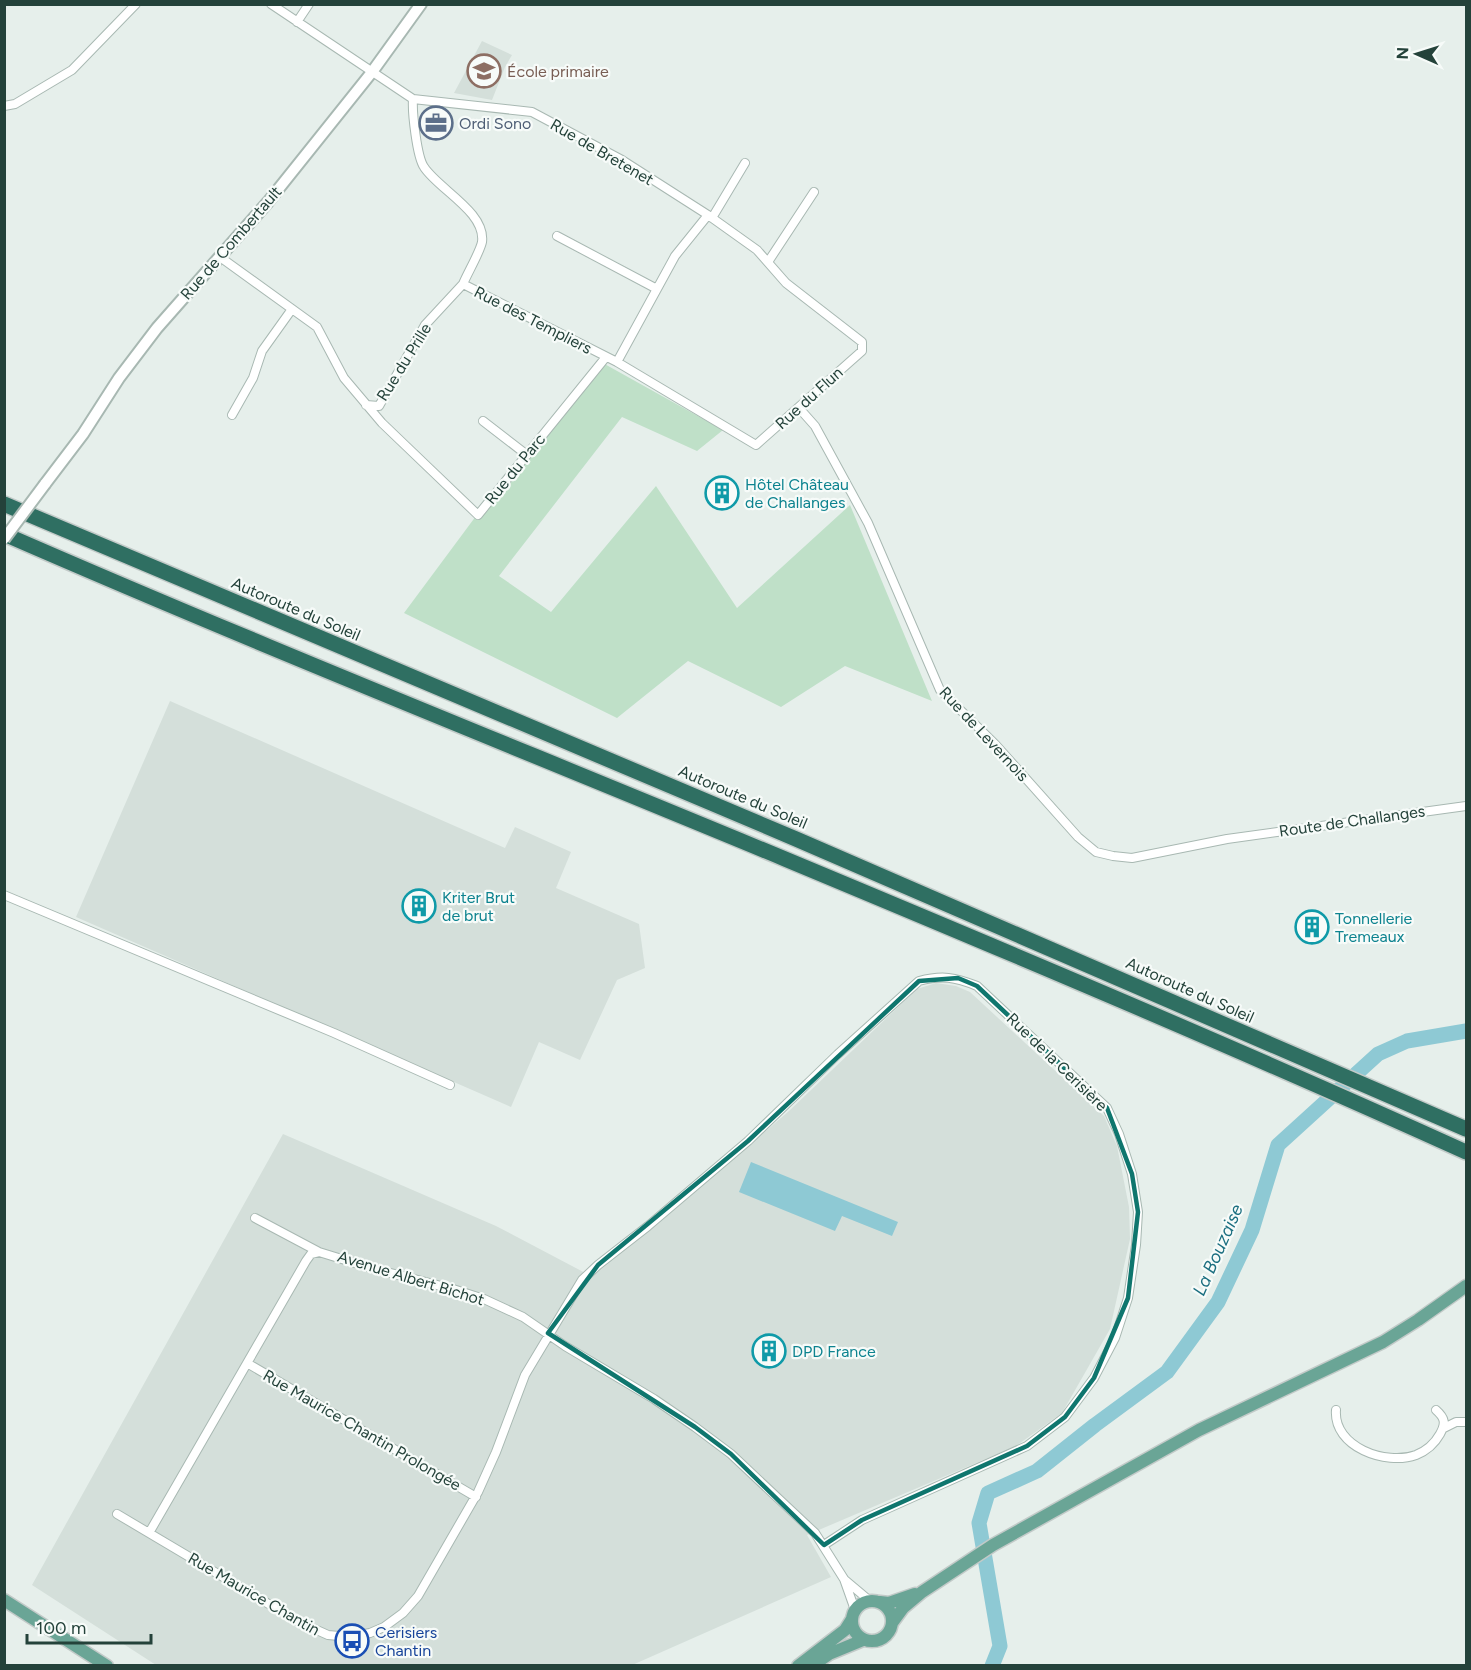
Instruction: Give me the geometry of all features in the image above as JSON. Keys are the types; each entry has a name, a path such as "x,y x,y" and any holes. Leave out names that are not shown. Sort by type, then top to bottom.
{"highway":[{"name":"Autoroute du Soleil","path":"4,504 796,839 1467,1129"},
{"path":"4,534 297,659 786,859 1323,1087 1467,1152"}],"main road":[{"path":"812,1665 830,1654 863,1640 882,1639 903,1608 922,1592 993,1545 1199,1430 1383,1342 1467,1286"},
{"path":"798,1665 844,1630 861,1604 889,1603 922,1592"},
{"path":"4,1600 106,1665"},
{"path":"875,1602 889,1610 892,1623"},
{"path":"853,1615 853,1629 863,1640"}],"street":[{"path":"4,106 15,104 72,70 136,4"},
{"path":"271,4 413,99"},
{"path":"297,22 309,4"},
{"name":"Rue de Combertault","path":"4,539 83,434 119,378 157,328 220,257 372,72 421,4"},
{"name":"Rue de Bretenet","path":"413,99 532,112 622,160 710,216 757,250 786,283 862,342 862,351"},
{"name":"Rue des Templiers","path":"413,99 412,114 423,166 472,215 480,228 482,242 463,284 617,362 756,445"},
{"path":"617,362 675,256 710,216 745,163"},
{"path":"768,262 814,192"},
{"path":"557,236 657,289"},
{"path":"220,257 317,327 344,378 366,405"},
{"name":"Rue du Prille","path":"366,405 379,406 424,326 463,284"},
{"path":"232,415 254,378 262,351 292,309"},
{"name":"Rue du Flun","path":"756,445 862,351"},
{"name":"Rue du Parc","path":"366,405 478,515 606,357"},
{"name":"Rue de Levernois","path":"799,408 815,426 868,523 940,690 995,744 1078,837 1096,852 1132,858 1238,838"},
{"path":"483,421 527,454"},
{"name":"Route de Challanges","path":"1238,838 1467,806"},
{"path":"4,895 334,1033 450,1085"},
{"name":"Rue de la Cerisière","path":"548,1334 582,1280 748,1141 838,1054 919,981 934,977 958,978 977,986 1107,1108 1119,1134 1132,1174 1137,1218 1136,1245 1128,1298 1115,1338 1094,1378 1065,1417 1027,1446 862,1520 824,1545"},
{"path":"255,1218 319,1251"},
{"name":"Avenue Albert Bichot","path":"149,1533 306,1261 311,1254 319,1251 371,1268 453,1289 523,1317 695,1426 731,1454 815,1533 824,1545"},
{"name":"Rue Maurice Chantin","path":"117,1514 299,1622 328,1635 350,1637 370,1633 384,1627 403,1613 418,1596 476,1497 525,1375 548,1334"},
{"name":"Rue Maurice Chantin Prolongée","path":"247,1363 476,1497"},
{"path":"1336,1410 1337,1425 1347,1439 1363,1450 1396,1458 1417,1455 1436,1441 1444,1428 1444,1419 1436,1410"},
{"path":"1444,1428 1456,1422 1467,1422"},
{"path":"824,1545 844,1579 853,1615"},
{"path":"844,1579 875,1602"}],"highlighted area":[{"path":"958,978 977,986 1107,1108 1132,1174 1138,1212 1128,1298 1094,1378 1065,1417 1027,1446 862,1520 824,1545 731,1454 695,1427 548,1333 598,1265 748,1141 919,981"}],"shaded area":[{"name":"École primaire","path":"482,41 512,55 492,100 454,93"},
{"path":"170,701 505,848 515,827 571,852 556,888 639,924 645,968 617,980 580,1060 539,1042 511,1107 76,917"},
{"path":"936,983 956,986 970,992 1104,1116 1117,1146 1129,1207 1130,1239 1110,1329 1062,1413 1016,1446 807,1535 831,1577 630,1666 156,1665 32,1585 283,1134 496,1226 591,1276 660,1222 789,1111 917,989"}],"green space":[{"path":"601,362 723,430 697,451 622,417 499,576 551,612 656,486 737,608 850,505 932,701 845,666 781,707 688,661 617,718 404,613 476,516"}],"water":[{"path":"751,1162 898,1222 892,1236 842,1216 835,1231 739,1192"}],"waterway":[{"name":"La Bouzaise","path":"992,1666 1000,1646 979,1523 988,1493 1037,1471 1167,1372 1218,1302 1252,1230 1278,1145 1378,1054 1407,1041 1466,1031"}],"place":[{"name":"École primaire","path":"484,71"},
{"name":"Ordi Sono","path":"436,123"},
{"name":"Hôtel Château de Challanges","path":"722,493"},
{"name":"Kriter Brut de brut","path":"419,906"},
{"name":"Tonnellerie Tremeaux","path":"1312,927"},
{"name":"DPD France","path":"769,1351"},
{"name":"Cerisiers Chantin","path":"352,1641"}]}
